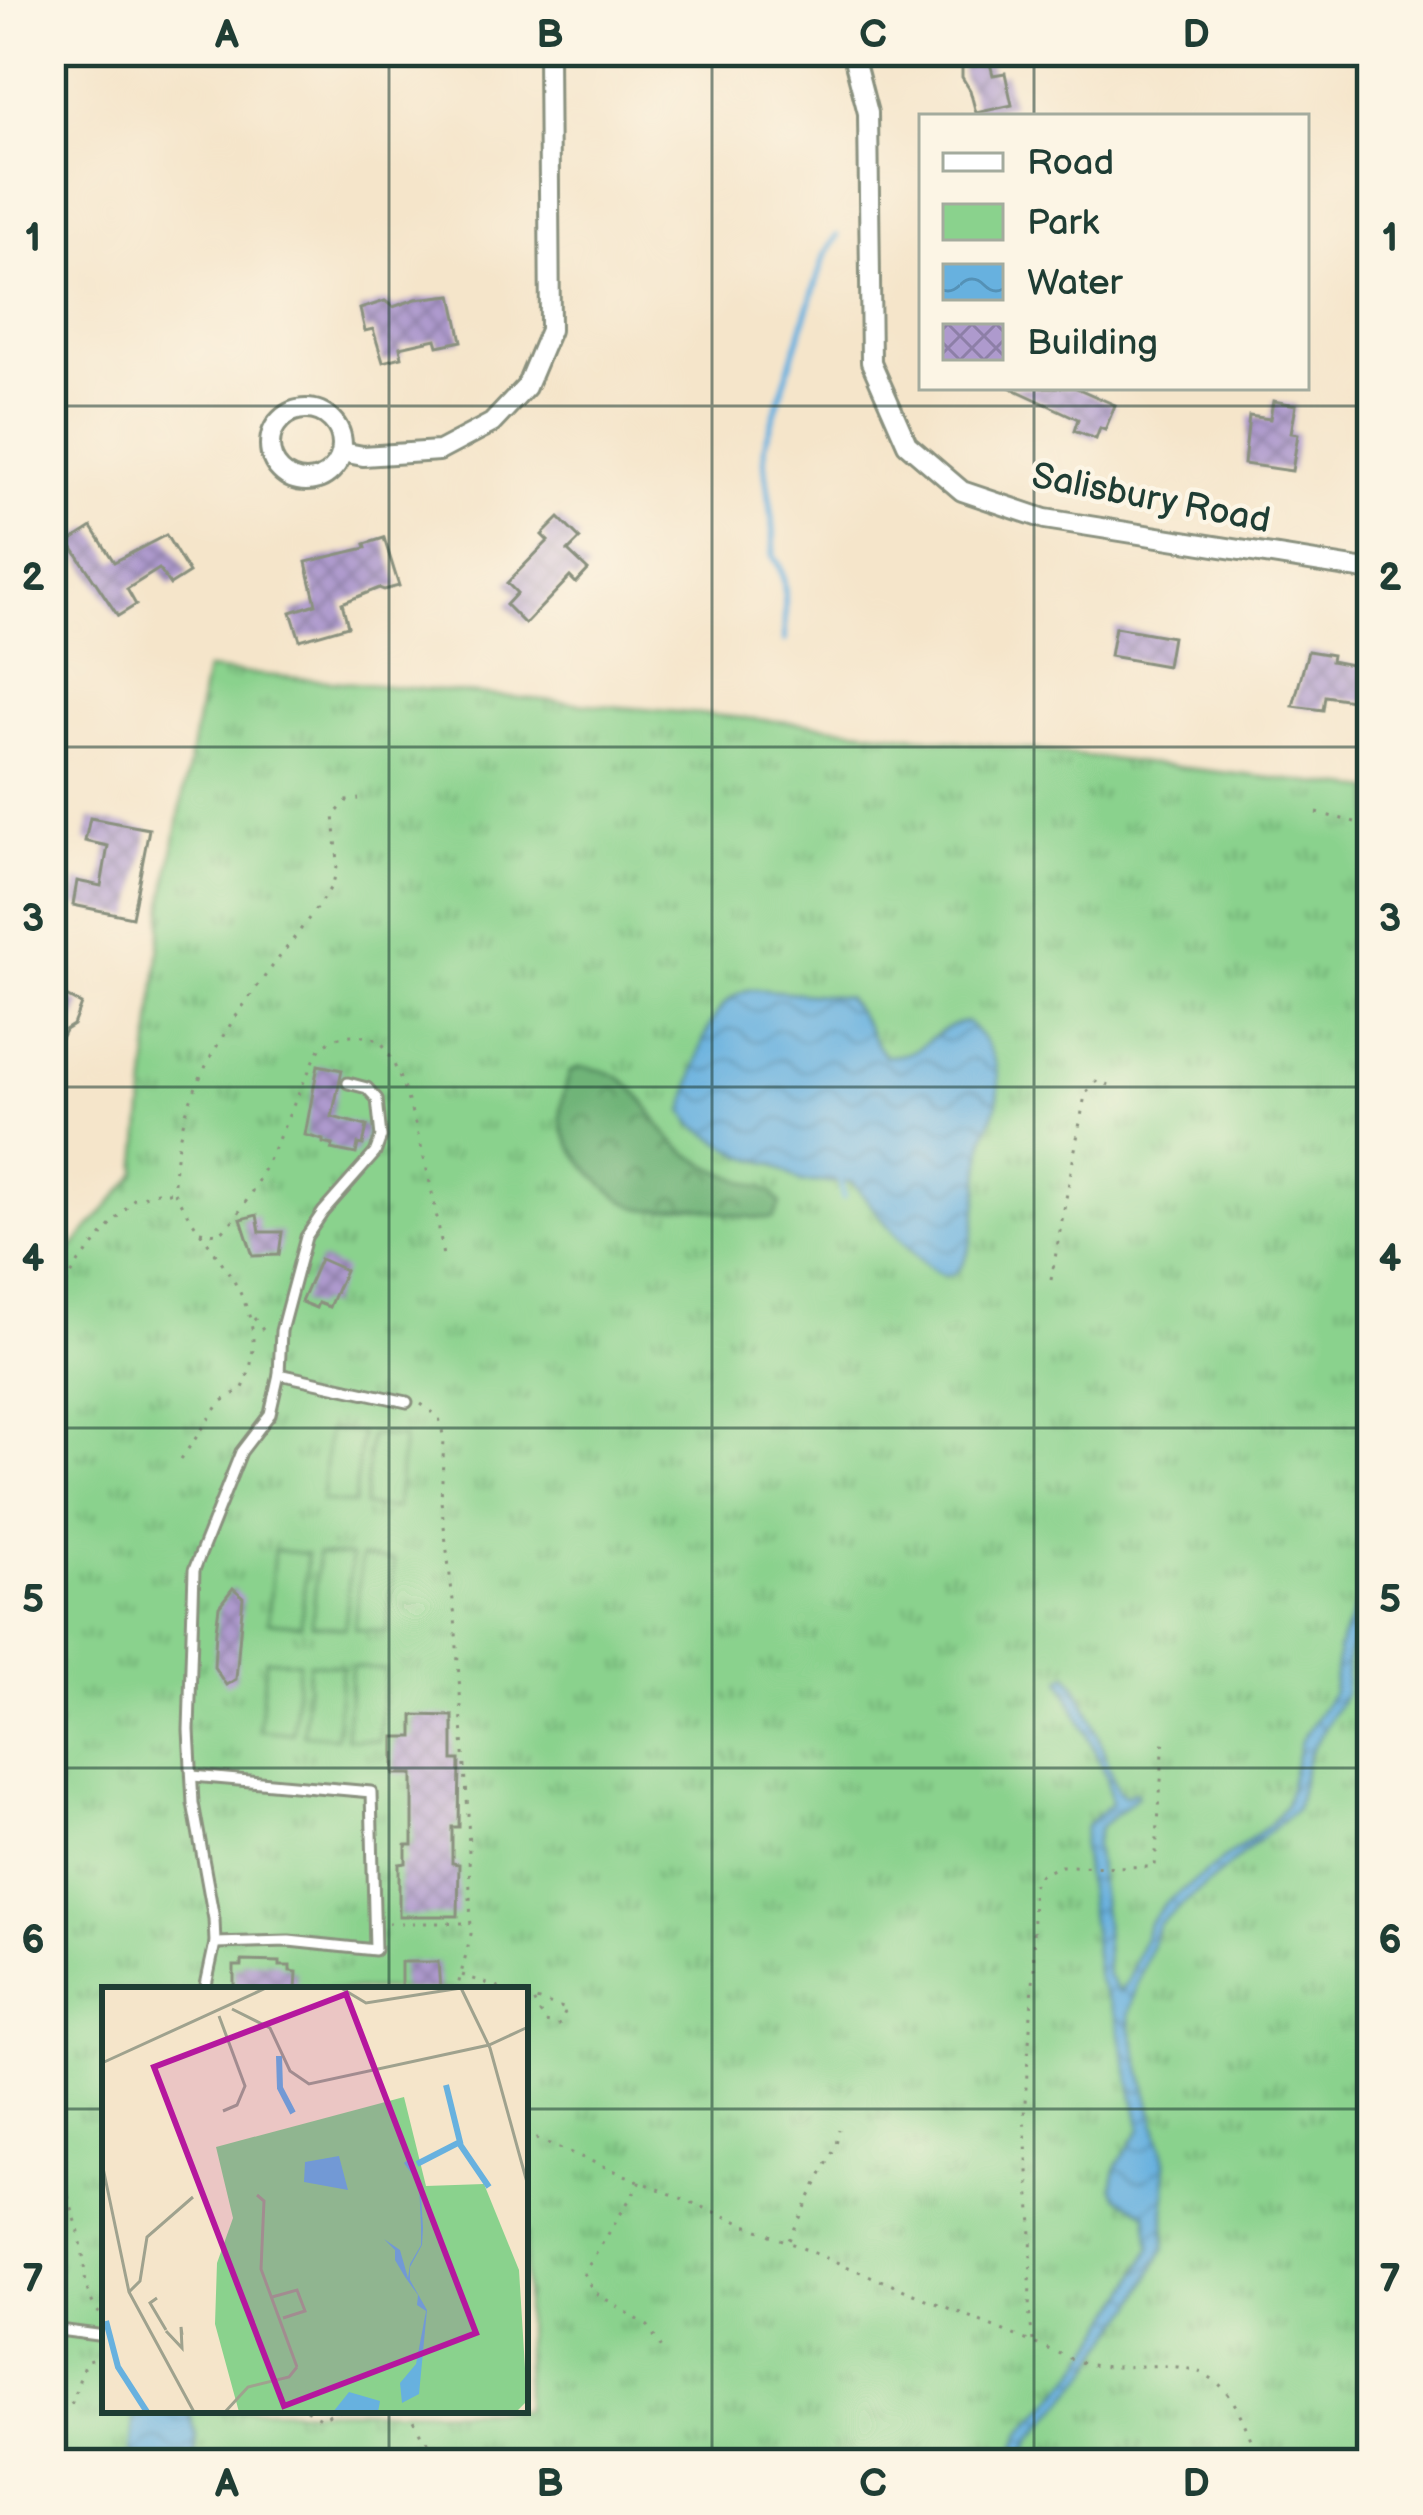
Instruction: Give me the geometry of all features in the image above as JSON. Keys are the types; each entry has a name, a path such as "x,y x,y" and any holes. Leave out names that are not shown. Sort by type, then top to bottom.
{"street":[{"path":"342,452 363,457 439,451 492,423 526,388 550,330 548,51"},
{"name":"Salisbury Road","path":"852,51 868,113 871,362 907,444 962,490 1046,518 1372,572"},
{"path":"309,409 333,421 342,439 342,452 327,475 300,482 274,464 270,439 284,417 309,409"}],"lane":[{"path":"206,1987 215,1943 189,1730 194,1570 241,1452 270,1414 279,1374 281,1331 306,1237 375,1153 381,1137 377,1099 367,1088 348,1083"},
{"path":"279,1374 407,1402"},
{"path":"193,1776 370,1792 375,1950 289,1941 215,1943"},
{"path":"51,2329 102,2336"}],"path":[{"path":"181,1459 221,1402 243,1388 252,1356 253,1317 174,1192 181,1138 201,1075 250,992 333,884 338,863 334,815 347,801 359,800"},
{"path":"1317,813 1372,826"},
{"path":"199,1231 223,1233 259,1178 320,1049 340,1035 356,1035 380,1041 392,1058 422,1157 443,1259"},
{"path":"1051,1280 1084,1095 1095,1082 1111,1085"},
{"path":"51,1343 68,1280 79,1262 134,1199 174,1192"},
{"path":"407,1402 424,1405 440,1417 444,1439 440,1501 466,1753 471,1924 458,1987"},
{"path":"1033,2343 1029,2311 1032,2225 1024,2117 1034,1969 1030,1898 1036,1880 1061,1866 1148,1868 1159,1863 1164,1738"},
{"path":"374,1923 471,1924"},
{"path":"461,1974 497,1987"},
{"path":"528,1998 532,1999 567,2009 559,2025 545,2022 532,1999"},
{"path":"788,2242 839,2130"},
{"path":"528,2135 1077,2361 1100,2369 1183,2365 1214,2378 1237,2407 1261,2464"},
{"path":"61,2173 82,2248 88,2297 102,2316"},
{"path":"642,2180 584,2273 593,2291 648,2326 664,2352"},
{"path":"51,2418 72,2402 85,2362 102,2356"},
{"path":"409,2413 449,2464"}],"green space":[{"path":"206,670 811,724 1372,790 1372,2464 51,2464 51,1273 137,1173 165,895"},
{"path":"580,1067 619,1077 686,1152 772,1193 781,1204 773,1218 693,1207 644,1209 607,1187 574,1150 562,1126 561,1106 570,1071"},
{"path":"328,1430 361,1433 354,1504 322,1501"},
{"path":"370,1435 403,1437 396,1509 364,1506"},
{"path":"274,1550 307,1554 301,1625 268,1622"},
{"path":"318,1554 351,1557 345,1628 312,1625"},
{"path":"361,1557 394,1561 387,1632 355,1629"},
{"path":"266,1659 299,1662 292,1733 259,1730"},
{"path":"309,1663 342,1666 336,1737 303,1734"},
{"path":"352,1666 385,1670 379,1741 346,1738"}],"water":[{"path":"752,989 846,997 885,1056 911,1052 944,1030 967,1022 985,1043 997,1068 999,1094 984,1141 971,1241 955,1272 943,1275 921,1261 852,1182 801,1182 773,1164 744,1156 693,1125 684,1111 704,1039 722,1007 735,995"},
{"path":"1372,1551 1372,1594 1348,1655 1345,1693 1308,1756 1296,1809 1159,1924 1136,1988 1129,2013 1165,2161 1165,2247 1135,2306 1089,2373 1031,2440 1020,2464 1008,2464 1022,2433 1078,2371 1151,2247 1147,2214 1118,2197 1112,2187 1117,2165 1141,2129 1116,2017 1098,1979 1082,1846 1086,1826 1111,1803 1107,1777 1061,1679 1068,1674 1084,1701 1119,1791 1125,1796 1135,1791 1138,1795 1100,1828 1095,1845 1107,1973 1119,1992 1128,1981 1149,1923 1165,1903 1270,1824 1285,1806 1300,1742 1333,1692 1338,1649"},
{"path":"134,2413 190,2413 196,2435 194,2464 129,2464"}],"building":[{"path":"963,51 987,51 993,75 1005,73 1012,105 976,113 962,77"},
{"path":"452,295 462,341 438,346 436,339 400,347 402,357 383,362 373,329 365,331 360,309 385,301 393,307"},
{"path":"1015,390 1081,390 1115,405 1096,439 1074,431 1078,419"},
{"path":"1273,401 1296,405 1291,433 1298,434 1292,471 1244,464 1249,416 1270,419"},
{"path":"559,518 580,539 568,551 588,570 576,583 570,577 525,624 506,605 517,593 507,583 548,541 542,535"},
{"path":"92,527 114,562 166,535 189,573 170,585 159,569 127,589 136,605 118,616 69,542"},
{"path":"384,538 399,586 379,588 342,603 348,626 300,640 291,612 316,604 306,562 366,548 365,544"},
{"path":"1115,627 1172,637 1167,666 1110,656"},
{"path":"1308,651 1372,669 1372,703 1325,696 1323,710 1293,706"},
{"path":"90,818 149,829 132,917 73,905 77,881 101,886 108,846 85,841"},
{"path":"51,988 81,1004 51,1058"},
{"path":"318,1065 342,1070 332,1117 367,1126 356,1154 332,1149 333,1145 305,1135"},
{"path":"257,1215 260,1232 282,1232 279,1255 253,1256 241,1219"},
{"path":"320,1259 345,1270 329,1307 318,1303 316,1308 301,1302"},
{"path":"233,1588 243,1597 236,1679 226,1685 214,1667 216,1630 219,1606"},
{"path":"413,1715 453,1716 453,1760 460,1760 459,1827 452,1827 452,1863 459,1864 458,1916 399,1916 399,1864 406,1863 406,1845 413,1845 413,1774 394,1774 394,1737 413,1737"},
{"path":"242,1961 280,1962 297,1972 296,1987 234,1987 234,1966 242,1966"},
{"path":"401,1962 438,1962 440,1987 401,1987"}],"waterway":[{"path":"785,640 784,585 773,556 765,444 825,255 837,236"},
{"path":"840,1177 843,1197"}]}
